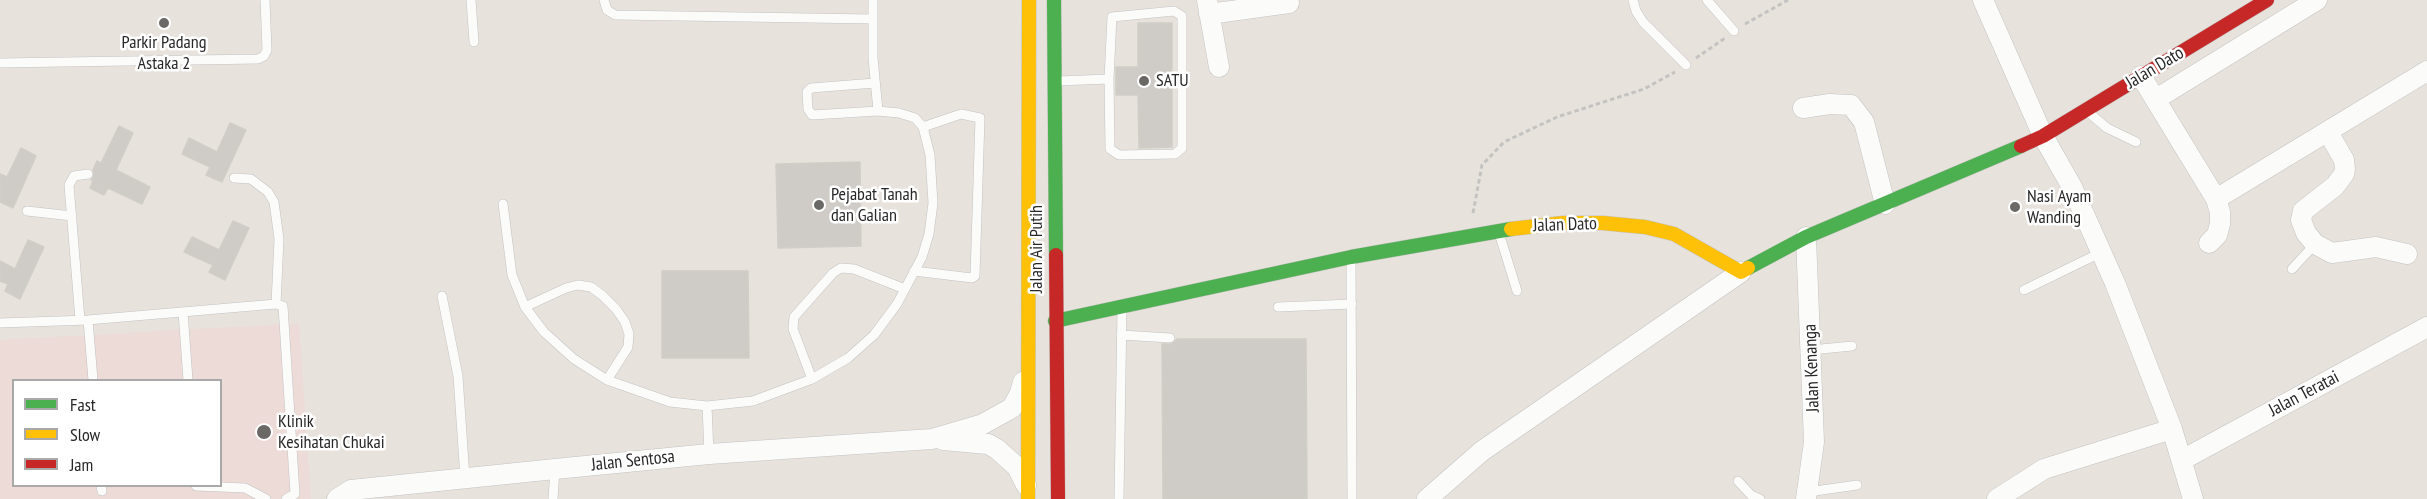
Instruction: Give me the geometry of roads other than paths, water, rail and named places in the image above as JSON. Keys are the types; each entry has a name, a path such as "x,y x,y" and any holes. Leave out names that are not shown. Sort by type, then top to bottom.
{"street":[{"name":"Jalan Air Putih","path":"1028,495 1029,0"},
{"name":"Jalan Air Putih","path":"1054,0 1058,499"},
{"path":"1983,0 2043,136 2072,187 2102,252 2139,340 2172,429 2193,499"},
{"name":"Jalan Dato","path":"1055,321 1351,257 1498,230 1563,223 1603,223 1645,227 1674,234 1741,272 1806,237 2043,136 2267,0"},
{"path":"2156,99 2318,0"},
{"path":"1219,67 1208,7 1289,3"},
{"path":"2216,199 2427,71"},
{"path":"2141,76 2216,199 2220,212 2220,224 2217,235 2209,243"},
{"path":"1803,108 1830,104 1851,105 1864,122 1885,204"},
{"path":"2328,132 2344,160 2344,174 2335,186 2301,214 2306,233 2315,244 2332,253 2376,247 2407,254"},
{"name":"Jalan Kenanga","path":"1806,237 1814,442 1807,496"},
{"path":"1427,499 1482,451 1741,272"},
{"name":"Jalan Teratai","path":"2182,460 2427,327"},
{"path":"932,439 983,424 1012,408 1020,393 1027,364"},
{"path":"1997,499 2044,469 2172,429"},
{"path":"932,439 988,444 997,449 1017,467 1028,495"},
{"name":"Jalan Sentosa","path":"337,499 351,490 465,478 709,454 932,439"}],"lane":[{"path":"0,63 258,59 264,56 267,50 266,0"},
{"path":"471,0 474,42"},
{"path":"604,0 607,10 615,15 873,19"},
{"path":"873,0 878,111"},
{"path":"1633,0 1643,22 1686,65"},
{"path":"1707,0 1734,31"},
{"path":"1174,11 1182,16 1182,148 1180,152 1119,155 1113,153 1110,149 1109,79 1112,17 1174,11"},
{"path":"1056,81 1109,79"},
{"path":"503,204 513,275 525,307 551,339 574,359 608,380 670,402 707,406 753,401 812,379 848,358 874,335 905,290 922,257 929,234 933,203 932,165 923,127 915,118 899,113 878,111 812,115 808,110 807,92 811,88 875,83"},
{"path":"2086,110 2107,128 2136,141"},
{"path":"914,271 972,278 975,276 980,118 961,114 923,127"},
{"path":"88,174 74,176 70,180 72,216 93,379"},
{"path":"234,178 251,179 268,192 274,202 279,239 276,304"},
{"path":"27,211 72,216"},
{"path":"1498,230 1517,291"},
{"path":"2292,269 2315,244"},
{"path":"2024,290 2102,252"},
{"path":"1351,257 1352,499"},
{"path":"812,379 793,329 794,317 833,273 841,268 854,269 905,290"},
{"path":"525,307 566,288 578,285 591,287 602,295 621,316 629,334 627,347 608,380"},
{"path":"442,296 458,376 463,415 465,478"},
{"path":"0,323 84,320 276,304 284,307 295,494 286,499"},
{"path":"1278,307 1352,304"},
{"path":"1119,499 1122,305"},
{"path":"183,312 188,379"},
{"path":"1121,335 1170,338"},
{"path":"1811,350 1852,346"},
{"path":"707,406 709,454"},
{"path":"553,499 555,469"},
{"path":"1738,481 1751,495 1760,499"},
{"path":"1807,496 1857,485"},
{"path":"220,487 245,488 266,499"}],"place":[{"name":"Parkir Padang Astaka 2","path":"164,23"},
{"name":"SATU","path":"1144,81"},
{"name":"Pejabat Tanah dan Galian","path":"819,205"},
{"name":"Nasi Ayam Wanding","path":"2015,207"},
{"name":"Klinik Kesihatan Chukai","path":"264,432"}]}
